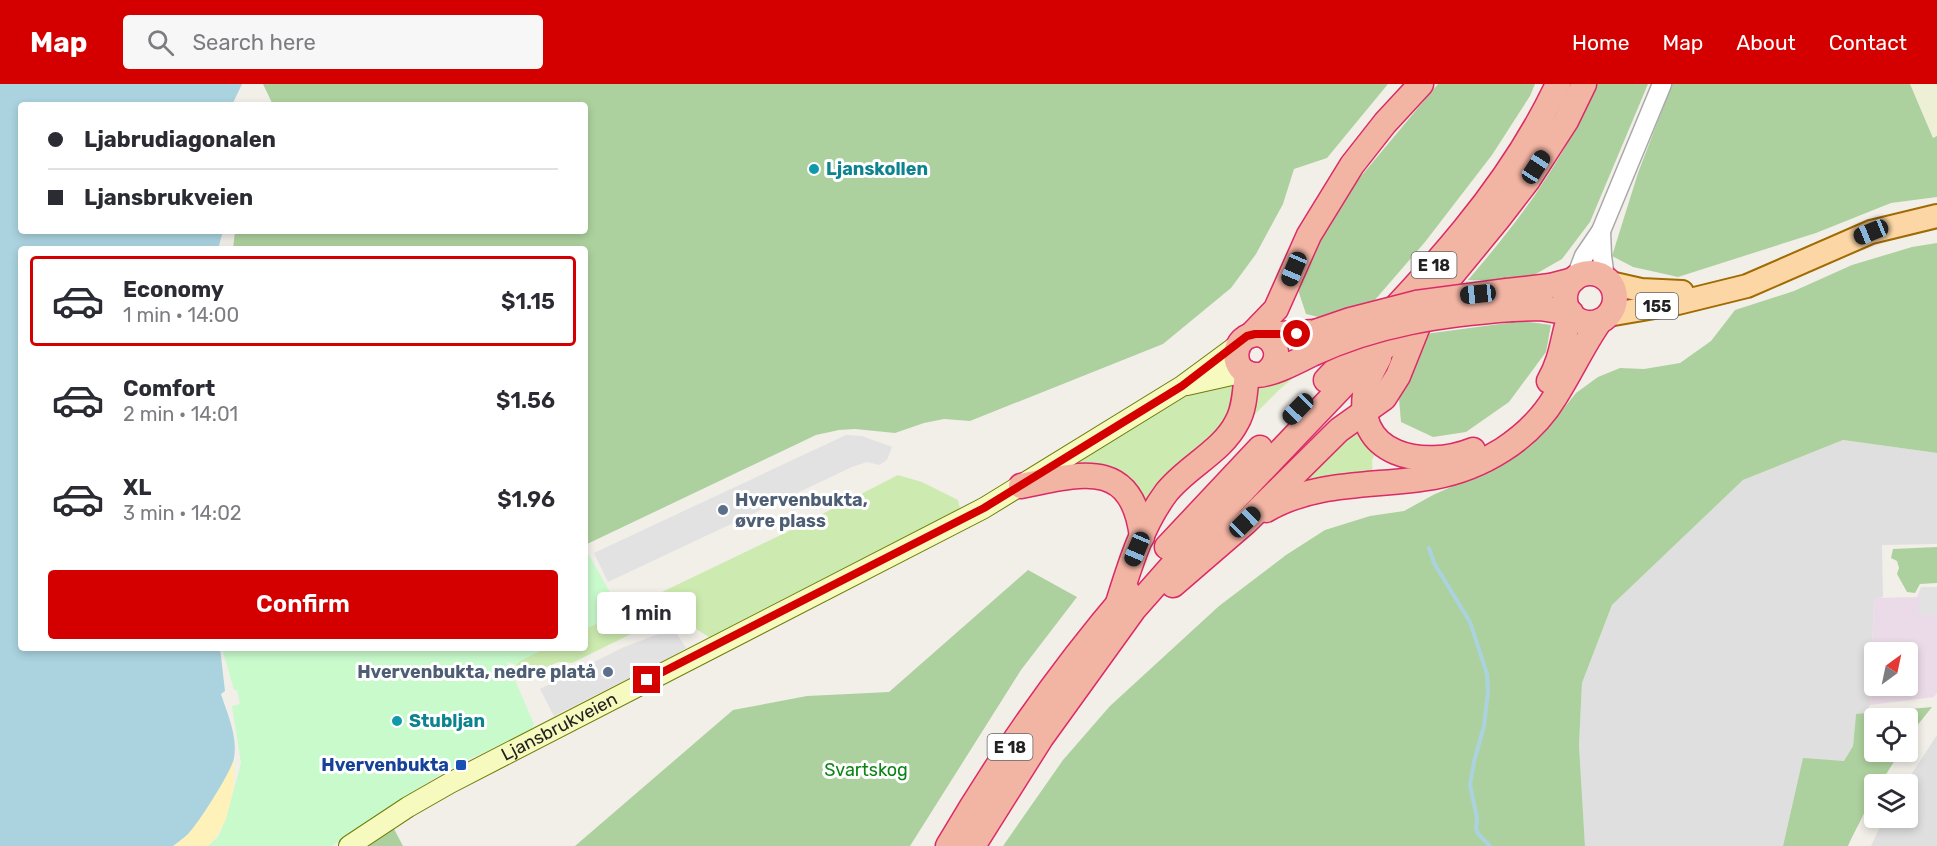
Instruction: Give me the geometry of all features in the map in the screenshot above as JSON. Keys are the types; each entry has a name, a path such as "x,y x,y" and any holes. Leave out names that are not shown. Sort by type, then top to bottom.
{"highway":[{"path":"1251,338 1278,304 1313,227 1353,165 1420,84"},
{"name":"E 18","path":"948,846 1028,720 1077,652 1192,519 1457,239 1483,207 1520,154 1558,84"},
{"name":"E 18","path":"973,846 1027,759 1134,609 1356,372 1427,303 1494,225 1528,180 1566,121 1584,84"},
{"name":"E 18","path":"1245,522 1271,507 1312,491 1451,474 1491,458 1520,437 1543,414 1615,299 1608,281 1600,275 1588,273 1510,300 1416,303 1350,320 1313,343 1290,366 1253,372 1237,362 1236,349 1251,338 1313,343"},
{"name":"E 18","path":"1384,347 1367,381 1364,396 1365,412 1373,435 1386,447 1406,457 1431,459 1464,454 1481,447 1519,420 1549,382 1561,356 1566,326 1571,313 1565,300 1568,286 1575,278"},
{"name":"E 18","path":"1510,300 1533,307 1571,313 1584,322 1604,318"},
{"name":"E 18","path":"1086,676 1186,573 1245,522 1339,430 1384,398 1393,387 1427,303"},
{"name":"E 18","path":"1251,338 1272,342 1277,352 1275,364 1253,372"},
{"name":"E 18","path":"1118,603 1142,537 1156,507 1190,468 1223,442 1238,421 1253,372"},
{"path":"1021,486 1066,477 1106,478 1126,492 1133,502 1140,518 1142,537"}],"main road":[{"name":"155","path":"1604,318 1725,292 1765,279 1871,232 1904,222 1937,216"},
{"name":"155","path":"1608,281 1641,290 1673,291 1705,296"},
{"name":"Ljansbrukveien","path":"349,846 408,807 450,783 962,519 1021,486 1182,386 1251,338"},
{"name":"Ljansbrukveien","path":"1182,386 1253,372"}],"street":[{"path":"1575,278 1584,256 1601,231 1662,84"},
{"path":"1601,231 1602,256 1608,281"}],"shaded area":[{"name":"Hvervenbukta, øvre plass","path":"846,435 862,436 892,447 887,460 879,465 867,462 852,467 608,582 594,553"},
{"path":"1843,440 1937,453 1937,544 1882,545 1883,597 1874,599 1872,642 1864,642 1864,696 1870,696 1870,705 1869,708 1864,708 1864,714 1856,715 1853,746 1844,762 1803,759 1783,846 1585,846 1579,745 1582,683 1612,605 1743,480"},
{"path":"1921,587 1937,587 1937,693 1934,697 1870,705 1870,696 1918,696 1918,642 1872,642 1874,598 1917,597"},
{"path":"1921,587 1937,587 1937,615 1918,615"},
{"name":"Hvervenbukta, nedre platå","path":"664,632 677,634 686,648 554,716 540,689 624,647"},
{"path":"1937,735 1937,846 1871,846 1879,828 1918,828 1918,774 1912,774"}],"green space":[{"path":"263,84 1388,84 1327,158 1294,169 1283,204 1256,254 1231,288 1163,344 970,421 944,419 895,433 855,429 816,435 588,544 588,246 233,246 235,234 588,234 588,102 272,102"},
{"path":"1438,84 1535,84 1530,96 1492,155 1425,242 1374,301 1318,317 1306,314 1297,287 1306,261 1347,193"},
{"path":"1596,84 1648,84 1590,222 1562,259 1534,275 1510,281 1468,280 1524,211 1556,163 1584,112"},
{"path":"1672,84 1910,84 1933,138 1937,136 1937,197 1891,203 1816,233 1678,277 1633,267 1612,256 1638,173"},
{"path":"1910,84 1937,84 1937,136 1934,139"},
{"path":"1937,243 1937,453 1843,440 1743,480 1612,605 1582,683 1579,745 1585,846 1003,846 1063,760 1110,706 1219,606 1286,555 1325,530 1370,516 1404,511 1493,468 1528,445 1555,419 1576,393 1598,377 1620,368 1644,369 1680,363 1711,341 1735,310 1794,291 1852,265 1912,247"},
{"path":"1522,321 1551,325 1546,352 1509,402 1466,432 1433,437 1401,422 1399,399 1425,334"},
{"path":"1298,374 1244,425 1254,389 1277,384"},
{"path":"1235,380 1233,417 1147,511 1064,468 1177,397"},
{"path":"1359,420 1376,452 1372,460 1373,478 1283,490"},
{"path":"898,475 922,482 958,500 960,509 712,639 685,622 668,621 633,633 572,663 559,662 522,676 516,665 530,654 539,651 588,651 588,628 787,532"},
{"path":"1937,547 1937,583 1920,584 1915,593 1907,592 1897,574 1899,568 1897,561 1891,558 1893,549"},
{"path":"588,553 621,612 588,628"},
{"name":"Svartskog","path":"1028,570 1077,597 1021,670 910,846 575,846 733,710 807,696 889,692"},
{"path":"223,651 540,651 516,665 507,662 534,724 530,732 458,764 332,846 208,846 218,837 226,819 241,763 232,706 240,704 237,690 234,690"},
{"path":"1932,707 1918,724 1918,708"},
{"path":"1864,713 1864,762 1894,762 1886,774 1864,774 1864,813 1848,846 1783,846 1803,758 1844,761 1853,746 1856,714"},
{"path":"393,827 403,846 364,846"}],"sand":[{"path":"234,759 234,782 230,806 216,838 208,846 174,846 189,833"}],"water":[{"path":"0,84 242,84 233,102 18,102 18,234 222,234 219,246 18,246 18,651 220,651 225,691 221,694 233,733 235,750 232,765 199,820 188,834 173,846 0,846"}],"waterway":[{"path":"1429,548 1434,563 1470,622 1487,674 1488,691 1484,726 1470,785 1477,818 1476,829 1490,846"}],"place":[{"name":"Ljanskollen","path":"814,169"},
{"name":"Hvervenbukta, øvre plass","path":"723,510"},
{"name":"Hvervenbukta, nedre platå","path":"608,672"},
{"name":"Stubljan","path":"397,721"},
{"name":"Hvervenbukta","path":"461,765"}],"route":[{"path":"647,680 984,508 1182,386 1247,336 1297,334"}]}
